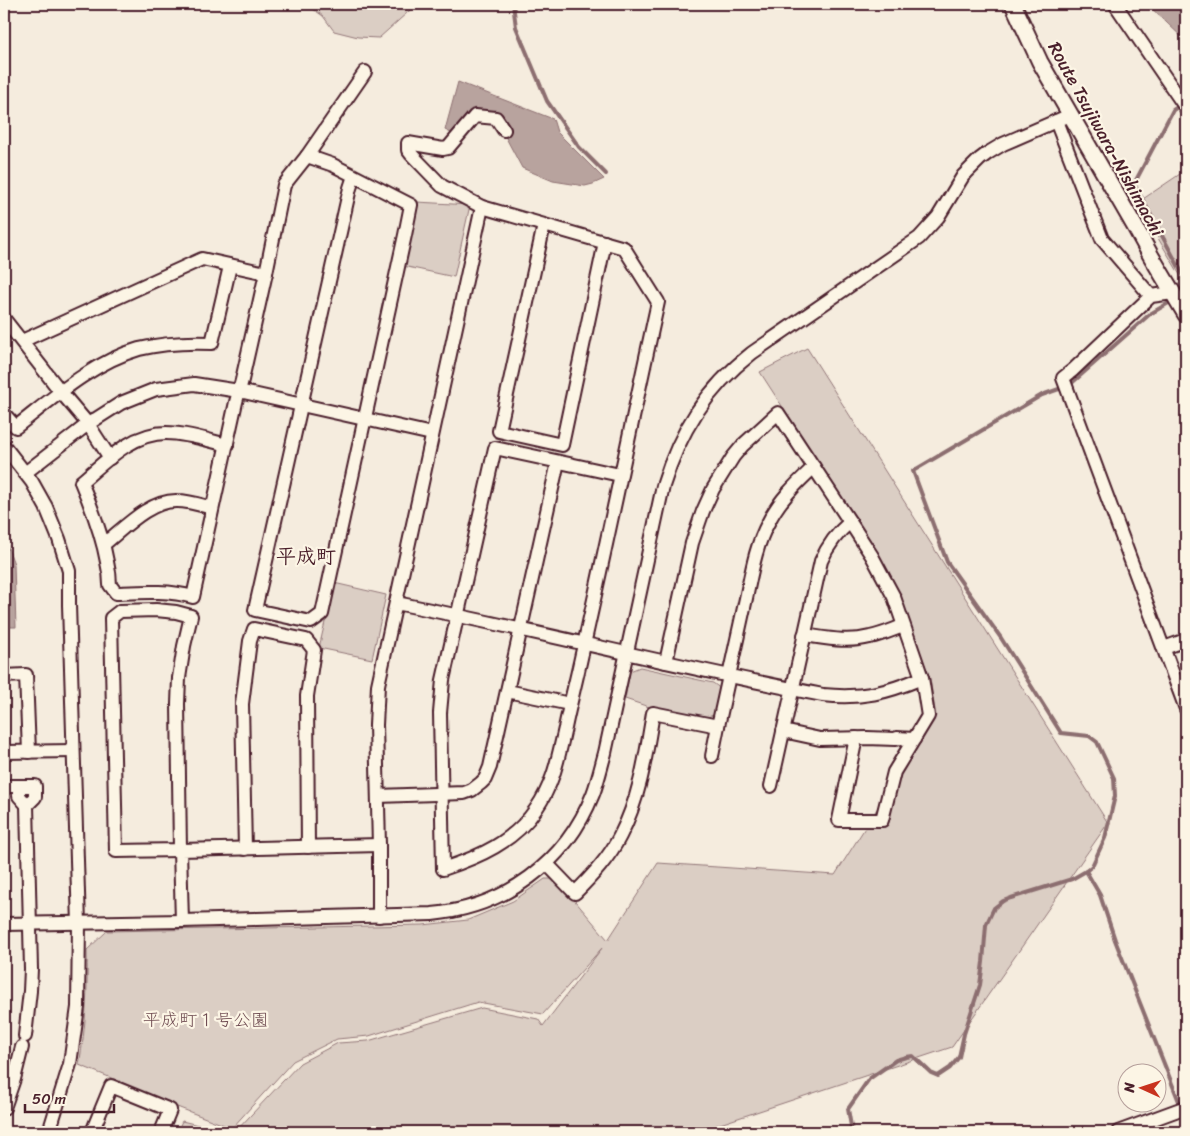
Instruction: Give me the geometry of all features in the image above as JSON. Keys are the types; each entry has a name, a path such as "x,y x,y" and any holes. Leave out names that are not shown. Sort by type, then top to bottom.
{"main road":[{"name":"Route Tsujiwara-Nishimachi","path":"1013,4 1040,62 1178,302"}],"street":[{"path":"1115,4 1186,108"},
{"path":"227,445 176,434 152,434 137,439 81,482 104,544 110,585 116,593 174,593 193,597 240,391 284,185 307,156 364,72"},
{"path":"4,924 79,924 449,913 477,905 523,883 556,856 578,826 594,794 605,753 663,486 685,431 705,399 731,370 752,353 919,238 938,217 963,176 980,159 1003,144 1070,115"},
{"path":"504,130 496,118 475,116 448,148 408,144 408,150 442,186 482,207 624,248 658,302 554,776 528,822 515,834 489,851 443,870 441,693 495,448 620,475"},
{"path":"1056,121 1102,239 1151,296 1178,302"},
{"path":"307,156 334,165 411,205 322,614 311,622 255,610 354,176"},
{"path":"379,916 376,725 378,685 482,207"},
{"path":"544,225 499,431 562,445 605,242"},
{"path":"22,341 202,259 266,273"},
{"path":"4,414 16,427 96,368 116,358 139,350 189,342 212,344 230,266"},
{"path":"1151,296 1063,378 1186,709"},
{"path":"4,319 88,424 110,458"},
{"path":"25,473 88,424 120,403 156,389 194,384 302,404 432,434"},
{"path":"666,662 695,531 713,489 743,446 778,413 872,556 894,597 922,678 928,716 894,772 882,820 839,820 856,738"},
{"path":"4,446 32,482 46,507 69,571 79,924 78,1007 70,1064 49,1132"},
{"path":"378,796 464,793 477,787 485,779 490,767 558,462"},
{"path":"712,756 763,533 784,497 814,467"},
{"path":"104,544 147,509 156,504 178,501 212,508"},
{"path":"771,786 821,561 839,531 850,522"},
{"path":"396,603 823,695 865,696 880,693 922,678"},
{"path":"182,921 180,850 178,704 179,678 191,616 167,611 120,611 111,618 116,851 180,850 245,849 379,846"},
{"path":"804,635 834,640 857,640 879,635 903,626"},
{"path":"245,849 242,704 249,649 254,629 306,640 314,650 307,696 308,847"},
{"path":"1164,648 1186,640"},
{"path":"4,676 26,675 28,752"},
{"path":"507,691 570,704"},
{"path":"547,864 575,893 592,876 607,856 622,832 635,798 647,750 653,713 718,726"},
{"path":"783,732 820,739 914,739"},
{"path":"4,752 73,751"},
{"path":"4,786 35,786 35,797 27,805 30,991 23,1042 14,1079 4,1108"},
{"path":"92,1132 111,1086 170,1110 161,1132"},
{"path":"1118,1132 1186,1107"}],"green space":[{"path":"306,4 417,4 379,38 358,37 334,31 323,16"},
{"path":"1186,170 1186,285 1137,203"},
{"path":"417,202 470,205 454,277 403,266"},
{"name":"平成町１号公園","path":"807,348 1108,823 952,1047 696,1132 235,1132 300,1063 338,1043 368,1041 482,1008 538,1019 543,1026 602,948 543,1014 478,1002 369,1036 337,1039 293,1061 232,1128 177,1107 79,1065 86,1008 87,950 107,931 423,925 468,920 513,901 545,879 554,879 608,940 658,863 835,875 936,716 930,679 900,595 860,527 760,372"},
{"path":"334,583 386,595 372,659 319,648"},
{"path":"640,667 713,683 721,689 716,714 705,718 649,707 625,699 630,671"},
{"path":"182,1121 226,1132 177,1132"}],"shaded area":[{"path":"1147,4 1186,4 1186,41"},
{"path":"458,82 553,119 557,132 604,179 585,186 553,181 522,168 505,136 511,133 501,114 474,108 451,133 445,130"},
{"path":"4,537 14,564 16,627 4,627"}],"waterway":[{"path":"513,4 516,27 547,101 579,147 606,174"},
{"path":"1176,108 1173,110 1134,184 1186,280"},
{"path":"1178,297 1186,293"},
{"path":"852,1132 848,1109 869,1079 896,1060 913,1056 931,1073 938,1076 950,1068 959,1057 964,1034 980,985 986,925 994,908 1011,898 1072,879 1092,866 1105,838 1115,796 1114,778 1097,742 1089,736 1061,733 1001,638 947,562 913,471 1042,395 1073,382 1150,314 1172,301"},
{"path":"1086,871 1100,895 1115,940 1186,1119"}],"district":[{"name":"平成町","path":"306,556"}]}
